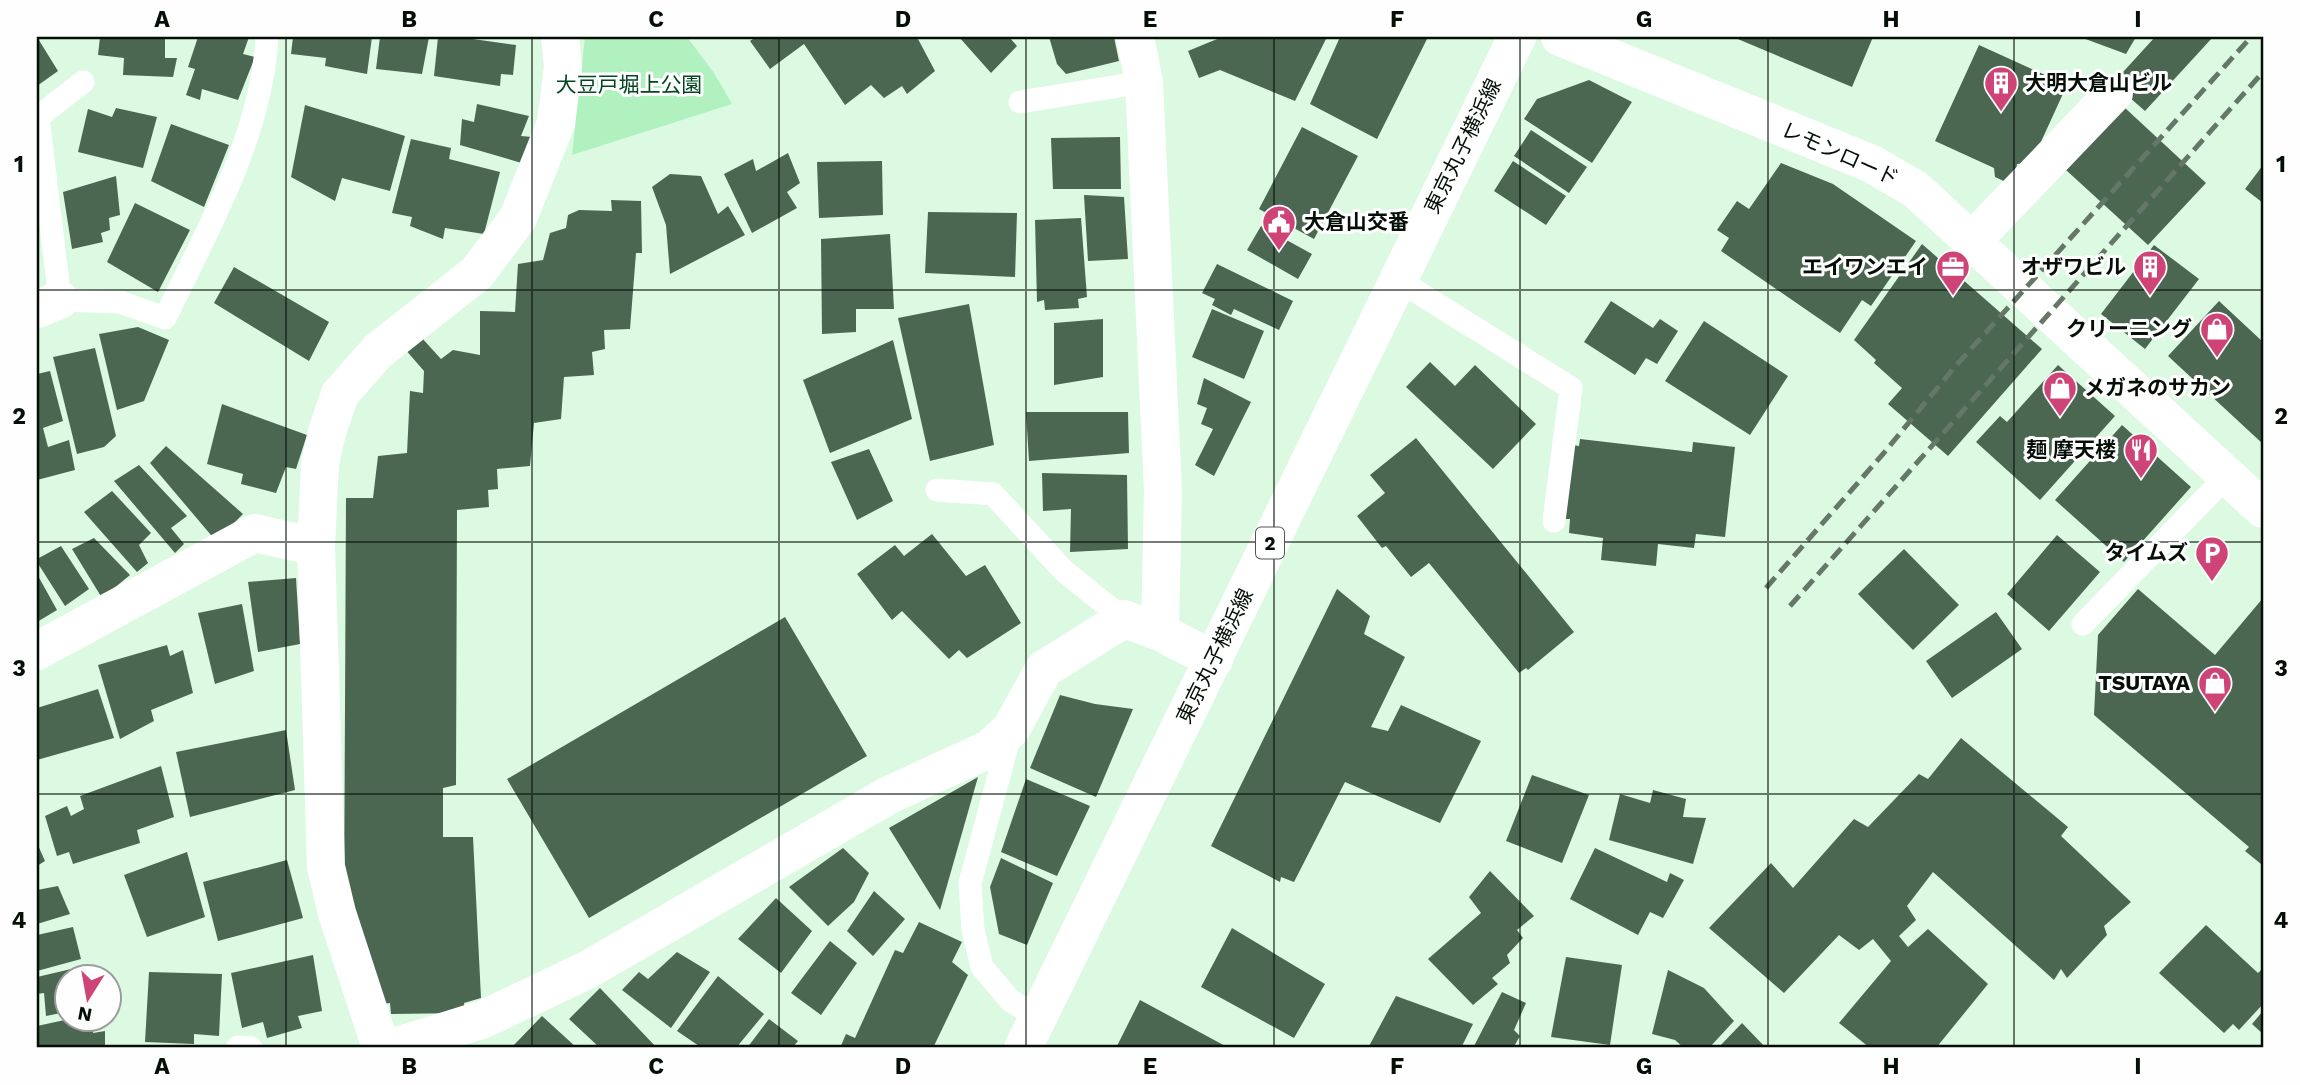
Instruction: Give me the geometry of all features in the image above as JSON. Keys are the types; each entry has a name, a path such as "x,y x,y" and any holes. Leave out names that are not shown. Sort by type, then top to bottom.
{"street":[{"path":"381,1048 337,913 326,867 316,547 320,464 340,394 378,351 477,273 518,218 556,123 563,67 560,37"},
{"path":"1135,37 1144,82 1164,491 1160,632"},
{"name":"東京丸子横浜線","path":"1031,1033 1517,37"},
{"name":"レモンロード","path":"1560,37 1872,164 1915,190 2263,509"},
{"path":"1972,241 2114,93"},
{"path":"37,651 255,533 316,547"},
{"path":"391,1048 484,1019 589,969 889,795 989,749 1011,729 1044,669 1124,619 1160,632 1214,660"}],"lane":[{"path":"83,82 38,117 48,304 120,302 165,318 222,200 244,143 259,90 267,37"},
{"path":"1020,102 1144,82"},
{"path":"1398,280 1571,388 1554,521"},
{"path":"2083,624 2227,476"},
{"path":"937,490 993,494 1064,570 1124,619"},
{"path":"1011,729 970,883 973,930 982,967 1010,1000 1031,1033"}],"green space":[{"name":"大豆戸堀上公園","path":"585,37 687,37 714,73 732,104 572,155"}],"building":[{"path":"37,37 58,71 37,86"},
{"path":"100,37 165,37 165,58 177,58 173,77 123,75 124,58 98,55"},
{"path":"198,37 249,37 243,54 255,57 238,100 202,89 200,100 186,95 195,69 188,67"},
{"path":"293,37 372,37 367,74 325,66 326,58 291,54"},
{"path":"380,37 429,37 422,74 376,69"},
{"path":"438,37 459,37 516,45 513,75 501,74 500,86 434,76"},
{"path":"756,37 921,37 918,39 935,71 907,94 902,86 884,98 871,85 845,105 804,44 770,69 750,41"},
{"path":"959,37 1009,37 1017,46 991,73"},
{"path":"1049,37 1114,37 1119,61 1066,74 1057,64"},
{"path":"1222,37 1327,37 1295,101 1220,70 1199,78 1188,51"},
{"path":"1340,37 1428,37 1377,139 1310,104"},
{"path":"1733,37 1873,37 1852,87"},
{"path":"2080,37 2136,37 2126,54"},
{"path":"2155,37 2213,37 2145,111 2113,83"},
{"name":"大明大倉山ビル","path":"1979,45 2067,85 2034,157 2025,163 2017,164 2015,177 2006,182 1995,177 1994,168 1935,141"},
{"path":"1589,80 1632,102 1592,163 1524,119 1537,99"},
{"path":"477,104 529,116 521,136 532,137 525,164 460,145 462,119 474,122"},
{"path":"305,105 405,136 390,191 342,178 335,201 291,177"},
{"path":"2124,107 2206,183 2148,245 2066,170"},
{"path":"116,108 157,117 143,168 78,152 88,109 112,117"},
{"path":"171,124 229,145 204,207 151,181"},
{"path":"1302,127 1358,156 1314,239 1259,209"},
{"path":"1531,130 1587,167 1569,193 1514,156"},
{"path":"1120,137 1121,189 1053,189 1051,138"},
{"path":"411,139 451,148 449,159 500,172 484,234 445,228 443,239 410,226 412,217 392,213"},
{"path":"788,153 800,183 787,192 797,208 752,233 724,174 753,159 756,171"},
{"path":"882,161 883,215 819,218 817,162"},
{"path":"1513,161 1566,196 1546,225 1494,191"},
{"path":"1781,163 1833,184 1916,241 1871,306 1862,300 1840,333 1721,251 1729,238 1717,230 1737,201 1749,209"},
{"path":"2263,165 2263,203 2245,189"},
{"path":"670,174 701,176 718,214 728,206 745,235 670,274 666,225 652,187"},
{"path":"116,176 120,215 109,218 110,230 101,233 103,242 72,249 63,192"},
{"path":"1084,195 1124,197 1128,259 1088,261"},
{"path":"611,200 641,201 642,253 636,253 630,329 604,330 605,349 592,352 594,375 564,377 561,419 534,423 530,466 497,469 498,489 488,490 489,507 457,510 456,785 443,788 443,837 473,837 481,998 464,1003 465,1013 391,1014 390,1003 383,1004 344,914 346,498 373,498 378,456 407,453 410,391 423,393 424,371 404,348 421,337 441,359 453,350 480,355 480,311 515,312 518,264 543,260 550,233 566,228 568,215 579,210 612,211"},
{"path":"135,203 190,230 158,292 107,262"},
{"path":"928,212 1017,213 1015,277 925,273"},
{"path":"1081,218 1087,297 1078,299 1079,308 1045,310 1044,300 1037,302 1035,220"},
{"name":"大倉山交番","path":"1261,226 1312,254 1298,279 1247,250"},
{"path":"890,234 894,309 856,309 856,332 822,334 821,239"},
{"path":"1922,244 2042,349 1948,456 1888,404 1902,388 1874,363 1876,360 1854,340"},
{"name":"オザワビル","path":"2154,245 2199,279 2145,349 2101,314"},
{"path":"1217,264 1293,301 1279,330 1234,309 1231,315 1212,305 1215,299 1202,293"},
{"path":"234,267 329,322 309,361 214,303"},
{"path":"1611,301 1653,328 1660,319 1678,331 1657,364 1646,358 1635,375 1584,342"},
{"path":"2219,301 2263,342 2263,444 2168,356"},
{"path":"969,304 994,445 930,461 898,318"},
{"path":"1212,309 1264,331 1244,379 1192,357"},
{"path":"1103,319 1103,377 1054,385 1054,323"},
{"path":"1704,321 1788,376 1750,435 1665,381"},
{"path":"138,327 169,340 144,401 117,410 99,334"},
{"path":"893,340 912,419 830,453 803,380"},
{"path":"95,348 116,436 104,447 77,454 53,357"},
{"path":"1430,362 1455,386 1475,365 1536,424 1493,469 1406,387"},
{"path":"2058,365 2115,416 2040,500 1976,442 2000,416 2007,422"},
{"path":"50,371 63,421 43,428 48,447 69,440 75,470 37,480 37,374"},
{"path":"1204,378 1251,402 1214,476 1195,465 1213,429 1201,424 1207,408 1197,404"},
{"path":"222,404 307,435 296,469 286,467 276,493 241,484 243,474 207,464"},
{"path":"1026,412 1128,412 1129,453 1029,461"},
{"path":"2122,425 2191,487 2124,562 2055,500"},
{"path":"1416,438 1574,632 1528,670 1526,668 1519,673 1429,563 1411,577 1386,546 1382,548 1357,516 1385,493 1370,475"},
{"path":"1580,439 1692,452 1693,442 1735,447 1725,537 1696,534 1694,548 1658,544 1656,566 1601,560 1603,538 1569,533 1570,519 1564,519 1573,445 1579,446"},
{"path":"166,446 243,514 216,541 150,463"},
{"path":"869,449 893,501 857,520 831,462"},
{"path":"139,465 187,516 171,528 184,544 175,553 114,481"},
{"path":"1042,473 1127,475 1128,549 1070,552 1071,509 1043,511"},
{"path":"112,491 151,533 139,545 148,563 137,572 84,512"},
{"path":"932,534 966,576 985,565 1021,623 967,658 959,650 949,659 902,611 892,620 857,574 895,545 904,556"},
{"path":"2057,535 2100,572 2049,631 2007,594"},
{"path":"94,538 130,575 102,598 72,549"},
{"path":"61,546 89,589 65,606 37,562 37,559"},
{"path":"1904,549 1959,605 1913,650 1858,594"},
{"path":"37,574 57,610 37,622"},
{"path":"296,578 300,644 258,652 248,582"},
{"path":"1337,589 1370,616 1364,634 1405,657 1371,727 1388,731 1401,705 1481,741 1440,823 1345,782 1294,882 1281,877 1280,882 1211,846"},
{"path":"2138,589 2215,655 2263,598 2261,864 2245,851 2249,847 2094,715 2098,635"},
{"path":"242,604 254,671 215,684 198,613"},
{"path":"1996,612 2022,649 1952,698 1926,661"},
{"path":"785,617 867,756 589,918 507,779"},
{"path":"167,645 170,656 183,650 193,693 151,710 154,721 120,739 98,665"},
{"path":"98,689 114,738 37,760 37,708"},
{"path":"1060,695 1095,704 1133,709 1096,797 1030,768"},
{"path":"286,730 295,790 190,817 176,752"},
{"path":"1961,738 2068,827 2061,836 2131,902 2104,926 2107,935 2067,978 2061,969 2054,980 1933,872 1907,906 1916,920 1899,936 1908,947 1928,929 1988,984 1936,1048 1870,1048 1839,1023 1891,961 1873,939 1859,950 1839,935 1784,993 1709,928 1771,863 1793,888 1854,819 1868,827 1919,774 1928,779"},
{"path":"161,766 174,817 137,830 140,843 73,864 69,852 57,856 45,816 67,806 71,816 84,809 80,796"},
{"path":"1532,775 1589,795 1562,863 1506,841"},
{"path":"978,777 940,910 889,828"},
{"path":"1026,779 1090,806 1057,876 1001,852"},
{"path":"1653,790 1686,799 1683,817 1706,818 1693,864 1609,840 1620,794 1650,803"},
{"path":"37,843 45,861 37,866"},
{"path":"843,848 869,873 854,902 828,926 789,887"},
{"path":"1595,848 1667,882 1670,873 1684,880 1663,918 1650,912 1638,935 1570,899"},
{"path":"187,852 205,917 147,937 124,875"},
{"path":"1001,858 1053,883 1027,945 999,934 990,887"},
{"path":"287,860 303,918 218,941 203,882"},
{"path":"1490,871 1534,916 1517,930 1523,938 1507,955 1510,963 1492,978 1498,984 1473,1005 1428,959 1481,913 1469,897"},
{"path":"58,886 70,914 37,924 37,890"},
{"path":"874,891 905,919 873,956 847,931"},
{"path":"776,898 812,931 781,973 738,939"},
{"path":"919,922 962,942 952,962 968,975 933,1048 840,1048 846,1034 855,1038 895,950 903,953"},
{"path":"2206,925 2258,973 2263,968 2263,1004 2239,1030 2233,1024 2224,1033 2159,973"},
{"path":"73,927 81,959 52,962 52,967 37,971 37,935"},
{"path":"1232,928 1325,984 1294,1038 1201,987"},
{"path":"830,941 857,963 821,1015 791,993"},
{"path":"677,952 710,972 671,1028 622,990 639,972 648,979"},
{"path":"313,955 322,1011 298,1016 302,1028 267,1038 263,1022 242,1028 231,973"},
{"path":"1566,957 1622,965 1610,1045 1551,1037"},
{"path":"1668,970 1704,988 1734,1021 1709,1048 1684,1048 1675,1040 1652,1034"},
{"path":"149,972 222,974 219,1036 194,1034 194,1044 145,1042"},
{"path":"52,973 52,1015 46,1016 44,993 37,994 37,977"},
{"path":"718,976 764,1014 736,1048 702,1048 677,1031"},
{"path":"600,988 657,1048 600,1048 569,1019"},
{"path":"1502,992 1526,1003 1514,1030 1520,1036 1513,1048 1473,1048"},
{"path":"1396,996 1473,1024 1461,1048 1368,1048"},
{"path":"1140,1000 1229,1048 1116,1048"},
{"path":"2263,1011 2263,1034 2252,1024"},
{"path":"542,1016 577,1048 511,1048"},
{"path":"769,1019 798,1041 792,1048 747,1048"},
{"path":"52,1023 52,1032 105,1032 105,1048 37,1048 37,1026"},
{"path":"1742,1023 1766,1048 1718,1048"}],"railway":[{"path":"1766,588 1953,369 2251,37"},
{"path":"1790,606 2263,72"}],"place":[{"name":"大明大倉山ビル","path":"2001,113"},
{"name":"大倉山交番","path":"1279,252"},
{"name":"エイワンエイ","path":"1953,297"},
{"name":"オザワビル","path":"2150,297"},
{"name":"クリーニング","path":"2217,359"},
{"name":"メガネのサカン","path":"2060,418"},
{"name":"麺 摩天楼","path":"2141,480"},
{"name":"タイムズ","path":"2212,583"},
{"name":"TSUTAYA","path":"2215,713"}]}
